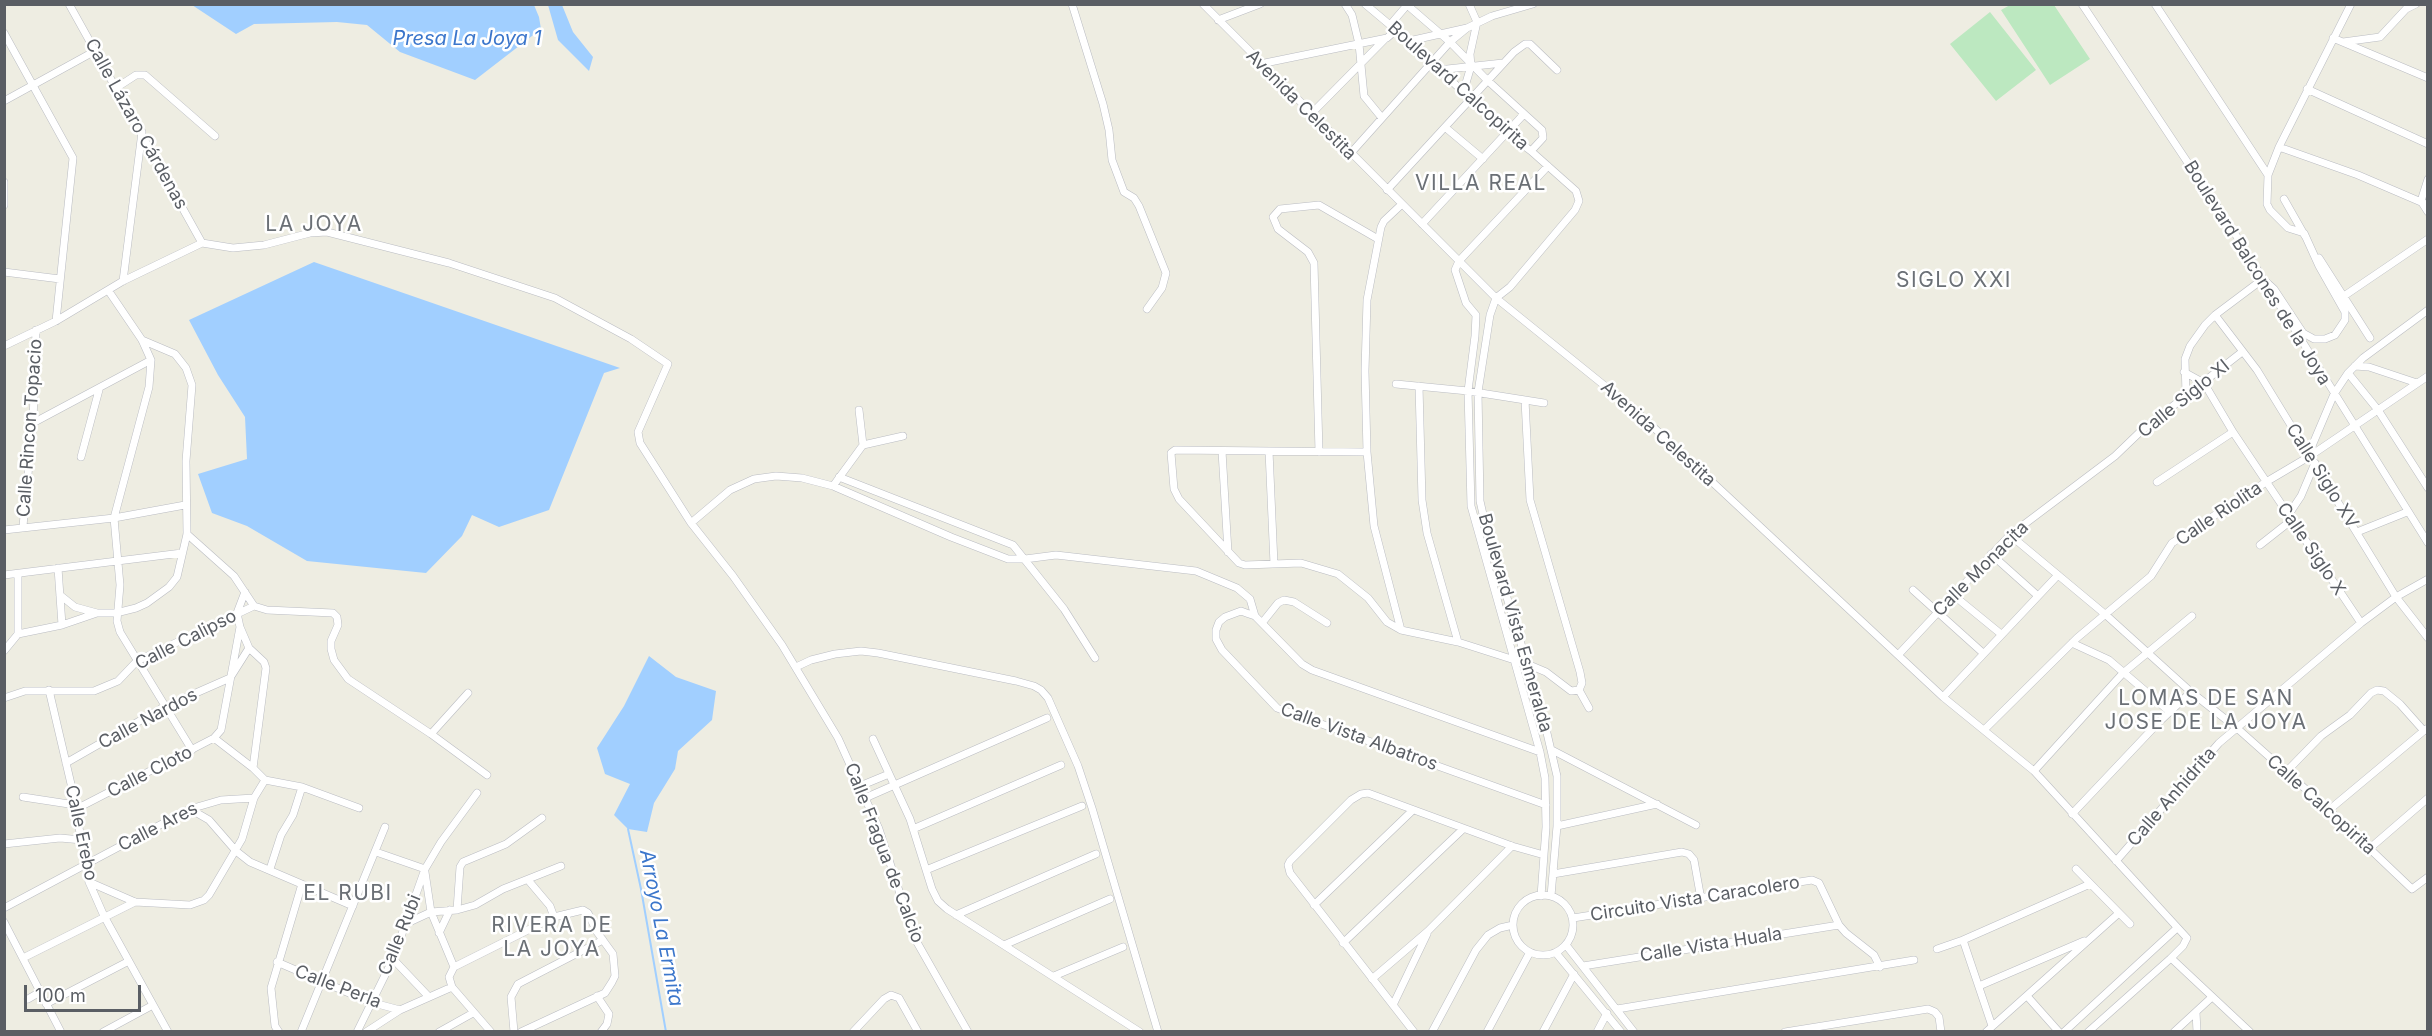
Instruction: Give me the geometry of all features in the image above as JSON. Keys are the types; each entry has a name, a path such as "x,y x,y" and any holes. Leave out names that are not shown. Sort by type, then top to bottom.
{"street":[{"name":"Calle Lázaro Cárdenas","path":"69,4 202,243"},
{"path":"1072,4 1103,104 1112,160 1124,192 1134,198 1139,206 1166,273 1162,288 1147,309"},
{"name":"Avenida Celestita","path":"1203,4 1260,64 1496,298 1636,411 1943,697 2034,771 2187,938 2183,946 2171,958"},
{"path":"1237,13 1245,4"},
{"path":"1218,20 1260,4"},
{"path":"1345,4 1352,15 1359,44 1364,96 1382,118"},
{"name":"Boulevard Calcopirita","path":"1365,4 1409,41 1507,133 1576,191 1579,201 1575,210 1510,287 1496,298"},
{"path":"1463,93 1471,66 1470,54 1477,22 1469,4"},
{"path":"1350,154 1450,42 1467,28 1477,22 1533,4"},
{"name":"Boulevard Balcones de la Joya","path":"2082,4 2234,232 2427,543"},
{"path":"2155,4 2268,175"},
{"path":"2186,395 2185,359 2190,346 2215,315 2263,279 2274,289 2303,333 2314,339 2325,339 2342,329 2345,312 2304,234 2288,228 2267,204 2268,175 2279,147 2351,4"},
{"path":"2396,4 2406,9"},
{"path":"2343,42 2380,37 2406,9 2416,4"},
{"path":"1311,114 1387,38 1407,5"},
{"name":"Boulevard Calcopirita","path":"1407,5 1450,42 1471,66 1542,130 1543,138 1531,151"},
{"path":"1409,41 1467,28"},
{"path":"4,33 73,158 56,321"},
{"path":"1260,64 1387,38"},
{"path":"2333,38 2427,78"},
{"path":"1387,190 1503,63 1525,44 1530,44 1557,70"},
{"path":"4,100 95,51"},
{"path":"1438,70 1503,63"},
{"path":"116,88 136,75 145,75 215,136"},
{"path":"2307,89 2427,144"},
{"path":"1422,224 1524,114"},
{"path":"1446,128 1484,159"},
{"path":"123,280 142,132"},
{"path":"2279,147 2358,175 2424,203"},
{"path":"1490,315 1476,315 1466,303 1455,270 1459,261 1548,166"},
{"path":"2427,179 2424,203 2427,212"},
{"path":"4,182 4,205"},
{"path":"2284,199 2370,338"},
{"path":"1401,204 1384,221 1378,239 1367,300 1365,371 1367,452 1378,549 1401,630"},
{"path":"1319,452 1314,263 1308,252 1278,228 1273,217 1280,209 1319,205 1378,239"},
{"name":"Calle Fragua de Calcio","path":"202,243 233,248 264,245 310,232 327,232 449,263 555,298 631,339 668,364 638,432 638,438 691,523 733,576 796,667 838,738 879,829 914,937 968,1032"},
{"path":"2344,296 2427,239"},
{"path":"4,346 56,321 123,280 202,243"},
{"path":"4,272 60,279"},
{"path":"108,290 142,340 151,360 149,387 114,518 120,592 116,613 120,632 192,750"},
{"name":"Boulevard Vista Esmeralda","path":"1496,298 1490,315 1478,392 1480,501 1487,532 1552,750 1557,776 1557,826 1551,896"},
{"path":"2260,545 2291,517 2301,496 2311,457 2334,394 2348,373 2427,310"},
{"name":"Boulevard Vista Esmeralda","path":"1476,315 1476,336 1468,391 1471,506 1540,752 1545,778 1546,805 1541,896"},
{"name":"Calle Siglo XV","path":"2215,315 2257,370 2396,597 2427,638"},
{"name":"Calle Rincon Topacio","path":"23,526 33,423 36,330"},
{"path":"60,595 75,607 97,613 116,613 147,603 174,583 187,534 185,505 192,385 186,368 175,354 142,340"},
{"name":"Calle Siglo XI","path":"2127,446 2141,430 2242,352"},
{"path":"33,423 99,390 151,360"},
{"path":"2355,366 2369,367 2417,384"},
{"path":"2184,372 2204,383"},
{"name":"Boulevard Balcones de la Joya","path":"2348,373 2378,410 2427,488"},
{"name":"Calle Riolita","path":"1984,730 2072,643 2151,576 2172,543 2266,482 2311,457 2427,376"},
{"name":"Calle Siglo X","path":"2204,383 2233,432 2361,623"},
{"path":"1396,384 1478,392 1544,403"},
{"path":"1419,386 1423,511 1427,533 1458,642"},
{"path":"81,457 99,390"},
{"path":"1525,400 1530,500 1580,672 1582,683 1579,690"},
{"path":"859,410 863,446"},
{"path":"2157,482 2233,432"},
{"path":"833,486 863,446 903,436"},
{"name":"Calle Monacita","path":"1899,654 1952,594 2010,535 2127,446"},
{"path":"1367,452 1175,450 1172,453 1176,494 1228,552 1245,565 1301,563 1338,573 1368,598 1387,621 1401,630 1458,642 1513,658 1546,672 1571,690 1579,690"},
{"path":"1222,450 1228,552"},
{"path":"1269,451 1274,564"},
{"path":"691,523 730,490 754,479 776,476 802,478 833,486 998,555 1025,559 1056,555 1197,571 1238,588 1250,599 1255,616 1302,664 1312,670 1540,752"},
{"path":"839,477 1013,545 1064,609 1095,658"},
{"path":"4,530 23,526 114,518 185,505"},
{"path":"2357,532 2407,512"},
{"path":"187,534 234,576 254,606"},
{"name":"Calle Calcopirita","path":"2010,535 2106,615 2191,692 2238,729 2329,810 2412,889 2427,877"},
{"path":"4,575 182,553"},
{"path":"1991,554 2038,596"},
{"path":"58,568 62,625"},
{"path":"18,574 18,634"},
{"path":"1943,697 2058,575"},
{"name":"Calle Anhidrita","path":"2116,861 2220,743 2361,623 2396,597 2427,579"},
{"path":"1913,590 1983,652"},
{"path":"245,592 237,613 240,627 249,648 264,662 267,675 253,768"},
{"path":"1952,594 2001,634"},
{"path":"1262,623 1278,603 1284,600 1294,602 1327,623"},
{"name":"Calle Calipso","path":"4,698 25,691 94,691 118,681 137,661 254,606 267,610 333,613 337,617 338,625 331,641 331,649 334,660 348,679 431,734"},
{"name":"Calle Vista Albatros","path":"1255,616 1240,611 1225,616 1219,622 1216,639 1221,650 1276,708 1546,805"},
{"path":"4,651 18,634 62,625 97,613"},
{"path":"2034,771 2123,674 2192,616"},
{"path":"230,678 240,627"},
{"path":"2072,643 2109,660 2170,712"},
{"path":"230,678 249,648"},
{"path":"796,667 811,660 836,654 870,652 1016,681 1041,690 1048,698 1061,727 1092,808 1158,1032"},
{"name":"Calle Nardos","path":"66,763 164,707 230,678"},
{"name":"Calle Cloto","path":"76,806 90,803 214,738 221,730 230,678"},
{"name":"Calle Erebo","path":"49,690 76,806 89,882 104,916 168,1032"},
{"path":"1579,690 1589,708"},
{"path":"2286,772 2321,736 2350,715 2371,693 2384,691 2400,704 2426,729 2329,810"},
{"path":"2072,814 2191,692"},
{"path":"468,693 431,734 487,775"},
{"path":"865,798 1047,718"},
{"path":"214,738 265,780 302,787 359,808"},
{"path":"873,739 895,784 938,901 956,915 1140,1032"},
{"path":"1552,750 1696,825"},
{"path":"913,829 1061,765"},
{"path":"860,786 889,774"},
{"path":"89,882 135,902 190,904 204,900 236,850 248,822 254,798 265,780"},
{"path":"270,869 302,787"},
{"name":"Calle Rubi","path":"357,1032 393,959 425,869 441,842 477,793"},
{"path":"1414,1032 1314,905 1290,873 1288,865 1351,800 1368,793 1463,829 1544,855"},
{"path":"23,796 76,806"},
{"name":"Calle Ares","path":"4,908 190,809 221,800 254,798"},
{"path":"2369,849 2427,798"},
{"path":"1557,826 1657,804"},
{"path":"926,870 1082,806"},
{"path":"190,809 209,820 250,862 353,906"},
{"path":"1314,905 1413,810"},
{"path":"439,933 453,910 460,867 463,862 506,844 542,818"},
{"path":"301,1032 385,827"},
{"path":"1343,943 1463,829"},
{"path":"4,844 60,838 82,840"},
{"path":"1372,979 1428,931 1512,846"},
{"path":"376,852 425,869 431,912 454,967"},
{"path":"1553,874 1682,852 1689,854 1694,860 1701,899"},
{"path":"956,915 1096,854"},
{"path":"405,924 431,912 475,905 503,889 561,866"},
{"path":"2076,869 2130,924"},
{"path":"528,880 550,906 554,917"},
{"name":"Circuito Vista Caracolero","path":"1573,918 1812,880 1819,883 1839,925 1874,955 1880,966"},
{"path":"279,1032 275,1026 271,988 302,884"},
{"path":"1937,949 1963,940 2090,884"},
{"path":"1541,896 1551,896 1568,907 1573,918 1573,932 1566,945 1556,953 1539,955 1530,952 1518,941 1513,925 1516,913 1524,903 1541,896"},
{"path":"1004,945 1110,899"},
{"path":"22,958 135,902"},
{"path":"491,1032 452,987 450,976 454,967 554,917 583,910 588,913 611,950 615,976 605,993 521,1032"},
{"path":"1963,940 1979,986 1989,1029 2119,913"},
{"path":"4,922 61,1032"},
{"path":"1432,1032 1476,950 1488,935 1500,928 1513,925"},
{"name":"Calle Vista Huala","path":"1583,966 1839,925"},
{"path":"2064,1032 2178,928"},
{"path":"1393,1005 1428,931"},
{"path":"1979,986 2088,939"},
{"path":"514,1032 511,997 518,984 603,940"},
{"path":"1566,945 1634,1032"},
{"path":"1054,976 1123,947"},
{"path":"1487,1032 1530,952"},
{"path":"1556,953 1621,1032"},
{"path":"2088,1032 2171,958 2247,1030"},
{"path":"393,959 429,997"},
{"path":"1617,1009 1914,960"},
{"path":"46,1004 129,961"},
{"name":"Calle Perla","path":"278,962 370,1002 400,1010"},
{"path":"1543,1032 1574,974"},
{"path":"366,1032 400,1010 452,987"},
{"path":"28,999 40,992"},
{"path":"853,1032 884,999 891,995 899,998 918,1032"},
{"path":"597,996 609,1014 607,1024 600,1032"},
{"path":"2027,996 2059,1032"},
{"path":"2174,1032 2212,997"},
{"path":"103,1032 153,1005"},
{"path":"1785,1032 1928,1009 1935,1012 1941,1032"},
{"path":"2196,1012 2197,1032"},
{"path":"439,1032 473,1013"},
{"path":"1597,1032 1607,1013"}],"green space":[{"path":"2010,5 2054,5 2090,59 2050,85 2001,10"},
{"path":"1990,12 2036,70 1996,101 1950,44"}],"water":[{"name":"Presa La Joya 1","path":"192,5 534,5 541,29 475,80 400,52 367,25 337,22 254,24 236,34"},
{"name":"Presa La Joya 1","path":"548,5 562,5 573,32 593,57 589,71 558,40"},
{"path":"314,262 620,368 604,373 549,510 499,527 472,515 462,536 426,573 307,561 247,526 212,513 198,474 247,459 245,417 218,375 189,320"},
{"path":"649,656 676,677 716,691 712,720 678,751 675,769 654,803 647,832 628,829 614,815 630,784 605,774 597,748 624,706"}],"waterway":[{"name":"Arroyo La Ermita","path":"628,829 666,1032"}],"district":[{"name":"VILLA REAL","path":"1481,184"},
{"name":"LA JOYA","path":"314,225"},
{"name":"SIGLO XXI","path":"1954,281"},
{"name":"LOMAS DE SAN JOSE DE LA JOYA","path":"2206,711"},
{"name":"EL RUBI","path":"348,894"},
{"name":"RIVERA DE LA JOYA","path":"552,938"}]}
